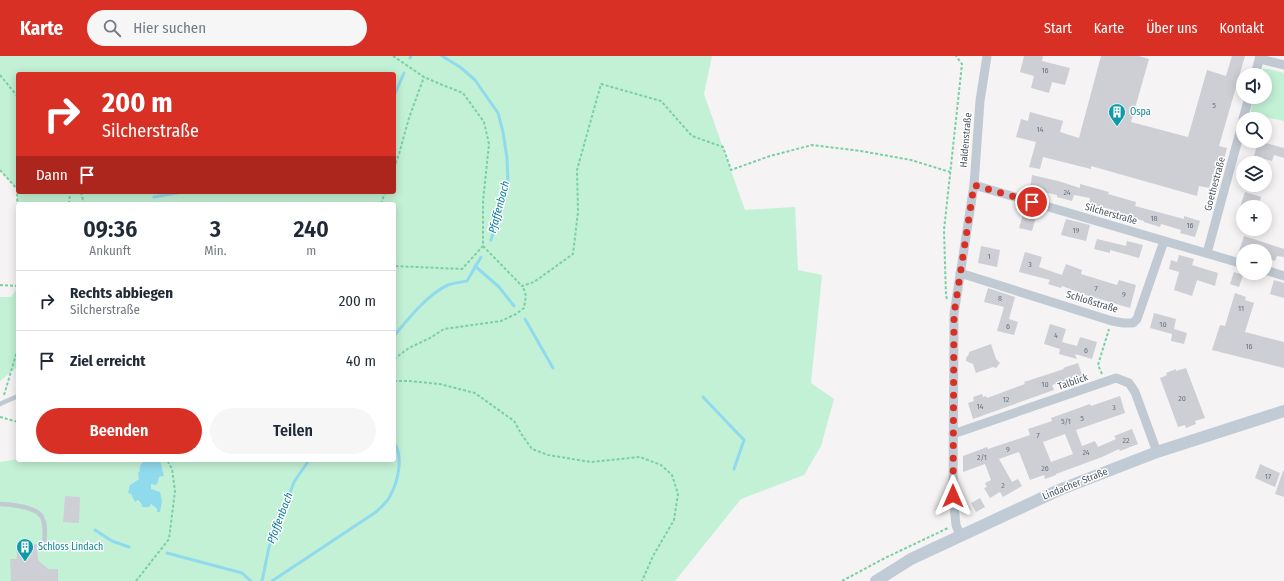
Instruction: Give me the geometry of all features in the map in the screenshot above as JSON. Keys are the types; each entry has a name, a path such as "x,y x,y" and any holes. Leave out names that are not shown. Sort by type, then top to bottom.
{"street":[{"name":"Haldenstraße","path":"958,530 953,496 954,314 974,185 980,101 987,56"},
{"path":"1257,68 1260,57 1284,65"},
{"name":"Goethestraße","path":"1207,254 1236,146"},
{"name":"Silcherstraße","path":"974,185 1236,262"},
{"name":"Schloßstraße","path":"960,273 1112,320 1123,323 1133,323 1137,319 1164,241"},
{"path":"1272,272 1284,276"},
{"name":"Talblick","path":"953,434 1116,378 1129,383 1135,392 1157,452"},
{"name":"Lindacher Straße","path":"876,581 958,530 1157,452 1284,410"}],"lane":[{"path":"0,404 16,397"},
{"path":"0,504 23,507 39,513 42,516 45,530 44,549"}],"path":[{"path":"393,56 424,77 463,92 484,122 489,144 483,201 483,246 462,269 396,266"},
{"path":"954,314 946,296 944,230 962,64 956,56"},
{"path":"0,75 16,95"},
{"path":"396,162 409,118 424,77"},
{"path":"522,286 534,282 573,254 578,212 577,170 601,84 661,101 692,136 723,147 731,170 770,156 812,144 911,160 950,172"},
{"path":"0,170 16,188"},
{"path":"396,357 408,348 430,338 444,329 501,321 516,314 524,308 526,296 522,286 483,246"},
{"path":"0,285 16,286"},
{"path":"1106,382 1098,364 1112,320"},
{"path":"2,398 16,354"},
{"path":"396,381 440,384 475,393 514,421 532,449 548,455 591,462 640,457 661,465 672,475 678,494 674,520 653,556 642,581"},
{"path":"0,417 16,421"},
{"path":"136,581 169,539 175,491 172,469 168,462"},
{"path":"842,581 940,531 958,530"}],"green space":[{"path":"0,56 712,56 704,94 745,210 795,207 798,270 822,275 811,383 834,399 821,446 804,475 741,499 675,581 0,581 0,462 16,459 16,462 142,462 139,479 130,485 132,493 142,505 151,504 160,512 157,491 151,490 151,484 158,482 159,477 164,476 160,462 396,462 396,202 17,202 17,194 396,194 396,72 16,72 16,188 0,170"},
{"path":"1272,70 1284,73 1284,121 1272,119 1272,112 1250,112 1252,104 1272,104"},
{"path":"16,290 16,368 0,381 0,297 11,297"}],"water":[{"path":"142,462 160,462 164,476 159,477 156,485 151,484 151,489 160,492 162,501 160,512 157,512 157,509 151,504 149,507 142,507 138,500 135,502 131,494 128,493 130,485 139,479 138,473"}],"building":[{"path":"1024,56 1043,56 1042,61 1070,68 1065,85 1052,82 1049,93 1031,88 1034,76 1020,72"},
{"name":"Ospa","path":"1101,56 1139,56 1149,59 1131,122 1188,137 1207,70 1226,76 1232,56 1245,56 1242,68 1236,68 1236,87 1219,146 1227,148 1221,170 1215,168 1209,188 1199,186 1197,196 1091,166 1091,169 1043,157 1040,169 1029,167 1036,142 1016,137 1021,119 1028,121 1030,112 1063,121 1060,132 1079,138"},
{"path":"1272,145 1284,148 1284,158 1274,155 1272,161 1272,156 1254,156 1256,148 1272,148"},
{"path":"1032,175 1080,188 1080,184 1109,192 1108,194 1136,202 1135,206 1184,219 1184,216 1200,221 1195,237 1180,233 1181,230 1161,224 1160,227 1114,212 1114,210 1089,204 1090,198 1074,195 1072,201 1057,197 1057,195 1030,189"},
{"path":"1245,192 1261,197 1260,200 1242,200"},
{"path":"1024,211 1037,214 1032,231 1019,228"},
{"path":"1066,219 1090,225 1086,241 1061,235"},
{"path":"1244,236 1269,244 1241,244"},
{"path":"1097,239 1126,246 1127,241 1143,245 1139,258 1110,250 1110,253 1094,249"},
{"path":"1272,245 1284,249 1284,257 1277,256 1275,261 1272,260"},
{"path":"981,246 1000,250 997,267 978,263"},
{"path":"1025,252 1042,257 1039,267 1062,275 1066,264 1082,270 1081,274 1117,285 1119,280 1136,285 1130,308 1062,286 1061,288 1048,284 1050,280 1019,272"},
{"path":"1179,255 1194,259 1192,265 1218,273 1215,286 1197,280 1192,296 1174,290 1179,272 1169,269 1171,260 1177,262"},
{"path":"1234,272 1236,273 1236,280 1241,280 1239,287 1230,284"},
{"path":"1274,280 1284,283 1284,298 1270,294"},
{"path":"988,288 1015,297 1009,319 1018,322 1014,335 997,331 1004,307 984,302"},
{"path":"1235,293 1246,297 1245,300 1254,303 1245,332 1284,342 1284,368 1212,350 1220,325 1225,326"},
{"path":"1154,313 1176,319 1174,329 1187,333 1184,344 1171,341 1172,334 1150,328"},
{"path":"1050,324 1066,329 1062,342 1077,346 1080,337 1097,342 1092,359 1075,354 1077,359 1059,354 1060,349 1044,344"},
{"path":"991,344 996,359 1000,363 996,368 993,367 976,373 973,364 966,361 969,352"},
{"path":"1078,363 1084,380 1069,385 1068,381 1052,385 1054,390 973,419 968,403 974,401 973,397 982,394 983,397 986,396 987,398 1025,384 1024,382"},
{"path":"1186,368 1205,418 1195,421 1196,424 1186,428 1185,425 1178,427 1160,378 1167,375 1166,373 1176,369 1176,371"},
{"path":"1120,396 1125,413 1076,430 1082,446 1095,441 1098,447 1116,439 1114,436 1132,429 1138,444 1120,451 1119,449 1045,479 1044,475 1030,480 1019,452 999,459 1012,482 1018,479 1022,486 1003,497 1000,492 990,498 984,488 987,487 985,483 991,480 985,464 963,472 963,456 987,447 988,449 1030,435 1028,429 1052,421 1051,418 1090,404 1091,406","holes":["1065,434 1073,454 1051,462 1043,442"]},
{"path":"1260,464 1280,473 1275,487 1255,478"},
{"path":"1284,471 1284,497 1275,494"},
{"path":"65,496 80,497 79,523 63,522"},
{"path":"980,498 985,507 976,512 971,503"},
{"name":"Schloss Lindach","path":"16,544 37,544 38,560 48,569 58,569 58,581 11,581 10,559 17,559"}],"waterway":[{"name":"Pfaffenbach","path":"442,56 460,67 475,80 498,113 507,158 508,184 491,240"},
{"path":"396,91 404,73"},
{"path":"154,197 171,194"},
{"name":"Pfaffenbach","path":"396,333 405,322 433,294 448,285 467,281 481,257"},
{"path":"475,266 499,287 514,306"},
{"path":"525,319 553,368"},
{"path":"703,397 744,440 734,469"},
{"path":"272,581 376,512 386,502 395,485 399,470 399,455 396,446"},
{"name":"Pfaffenbach","path":"262,581 269,547 294,482 308,462"},
{"path":"95,530 112,541 129,547"},
{"path":"167,553 242,573 251,581"}],"place":[{"name":"Ospa","path":"1117,127"},
{"name":"Schloss Lindach","path":"25,562"}],"route":[{"path":"953,496 954,314 974,185 1032,202"}]}
